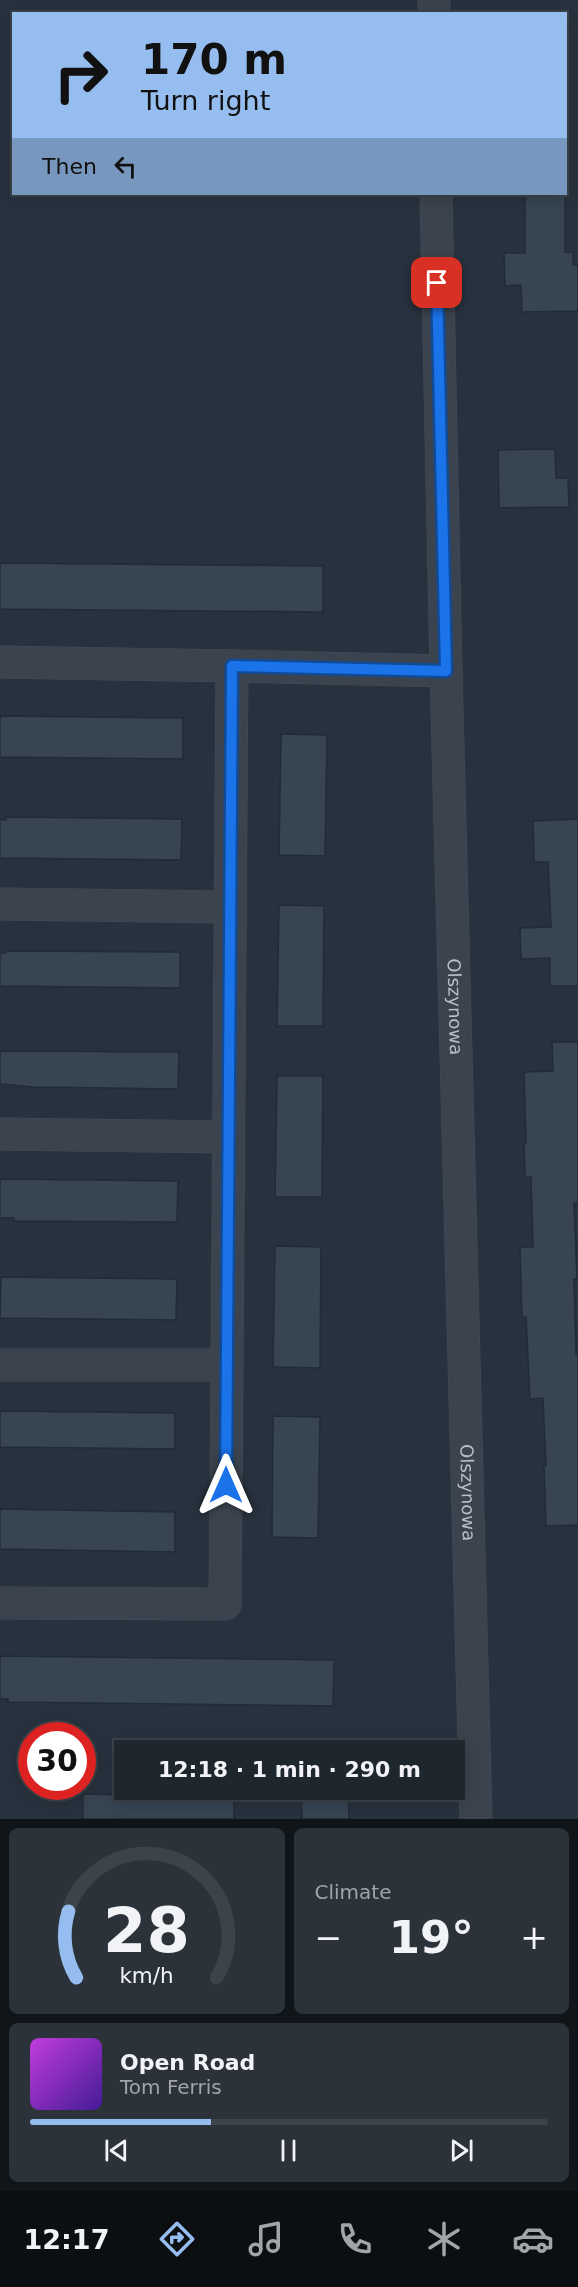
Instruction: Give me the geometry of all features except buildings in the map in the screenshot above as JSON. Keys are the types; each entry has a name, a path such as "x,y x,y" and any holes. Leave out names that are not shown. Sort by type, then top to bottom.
{"street":[{"name":"Olszynowa","path":"436,195 476,1819"},
{"path":"0,662 446,671"},
{"path":"0,1603 225,1604 232,666"},
{"path":"0,904 229,906"},
{"path":"0,1134 229,1137"},
{"path":"0,1365 226,1365"}],"route":[{"path":"226,1485 232,666 446,671 437,283"}]}
